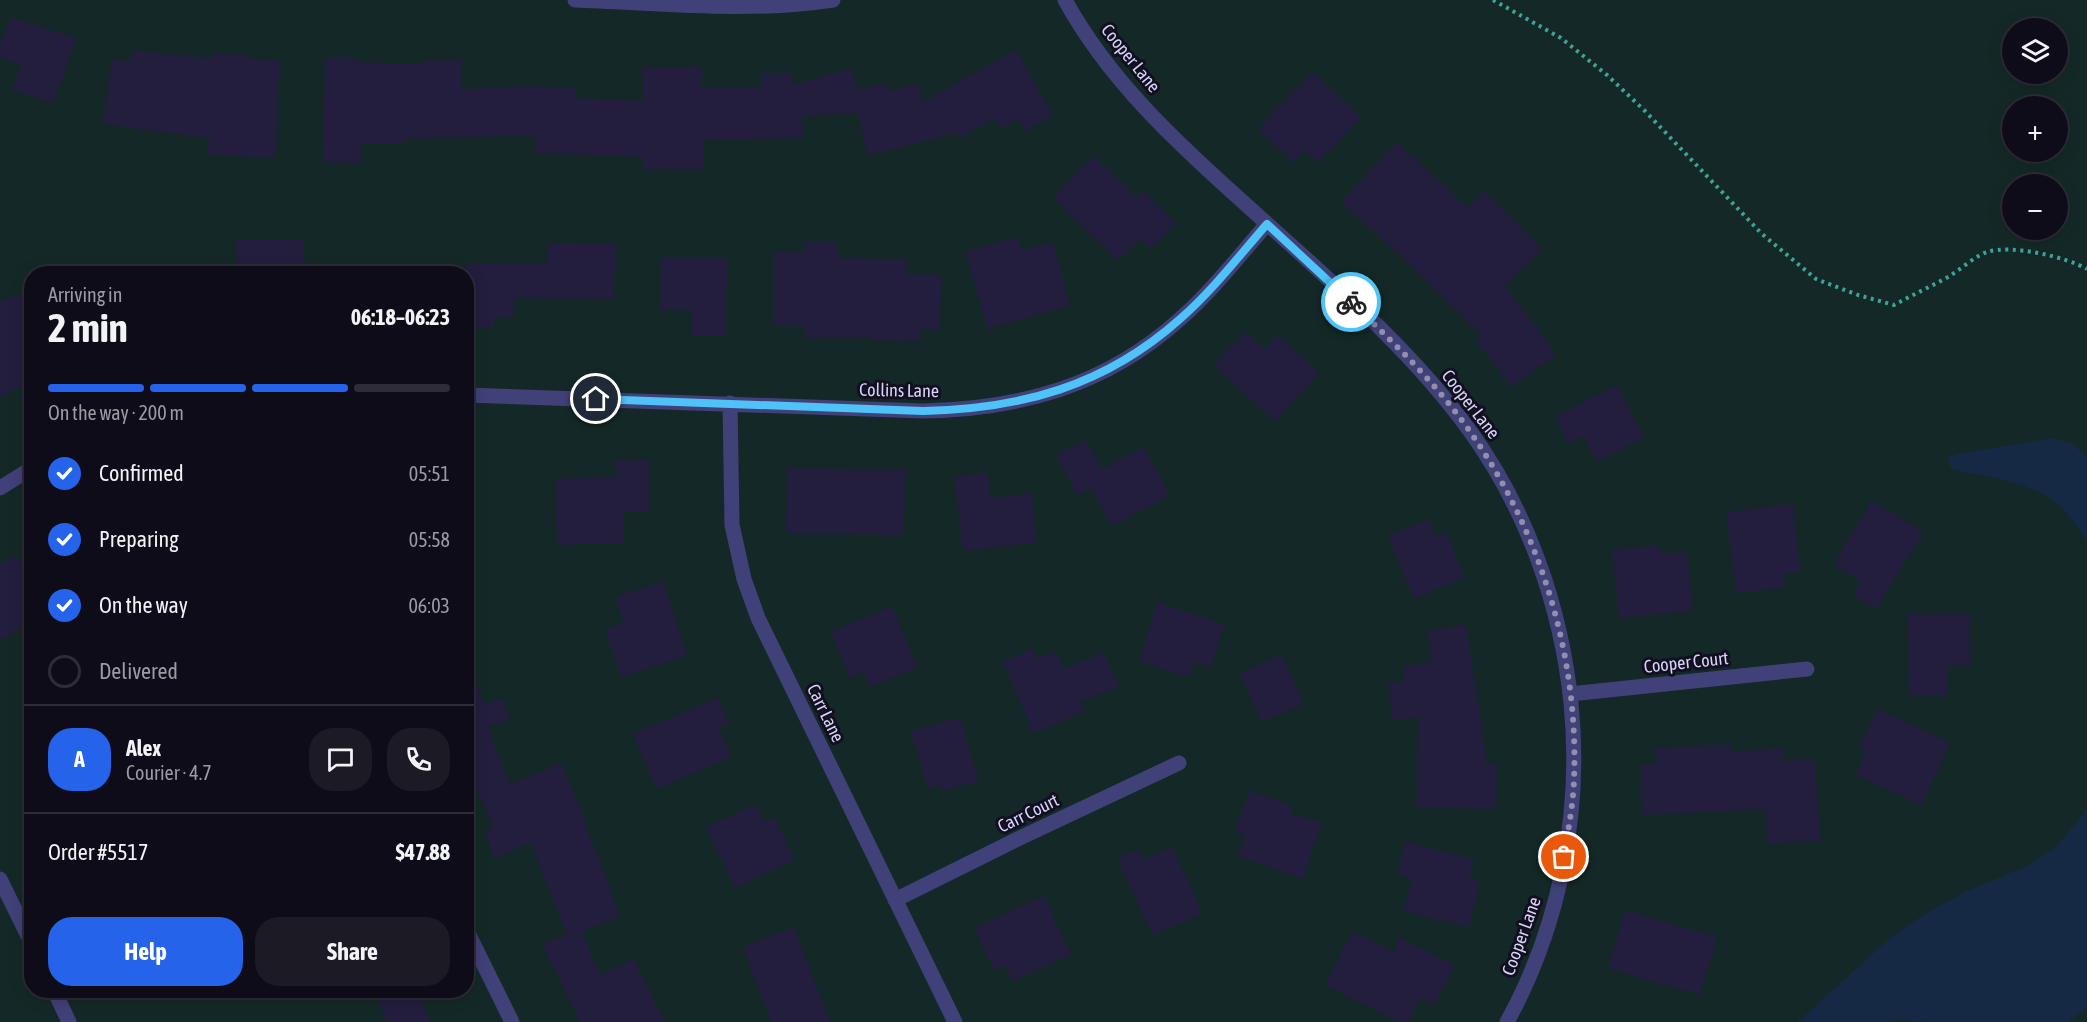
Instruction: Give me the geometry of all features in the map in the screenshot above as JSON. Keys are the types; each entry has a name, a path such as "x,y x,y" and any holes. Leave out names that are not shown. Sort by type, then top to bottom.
{"street":[{"path":"575,0 751,5 833,0"},
{"name":"Cooper Lane","path":"1065,0 1121,82 1174,138 1308,260 1408,358 1451,407 1491,462 1527,532 1542,569 1564,652 1572,718 1574,782 1564,857 1554,908 1546,933 1507,1022"},
{"name":"Collins Lane","path":"474,395 949,411 998,406 1043,396 1094,376 1162,334 1200,299 1267,224"},
{"name":"Carr Lane","path":"730,403 730,509 744,579 765,635 955,1022"},
{"path":"0,488 24,473"},
{"name":"Cooper Court","path":"1570,694 1807,669"},
{"name":"Carr Court","path":"895,900 1179,763"},
{"path":"0,879 24,928"},
{"path":"474,945 512,1022"},
{"path":"58,998 69,1022"}],"path":[{"path":"1493,0 1561,38 1606,75 1644,110 1762,234 1816,279 1858,296 1894,305 1948,277 1987,252 2012,250 2042,254 2072,261 2087,269"}],"green space":[{"path":"0,0 2087,0 2087,1022 0,1022"}],"water":[{"path":"2053,438 2073,444 2087,457 2087,539 2069,515 2046,496 2007,481 1954,470 1949,465 1948,458 1956,454"},
{"path":"2087,809 2087,1007 2069,1022 1902,1020 1798,1022 1890,938 1925,914 1963,893 2027,866 2055,848"}],"building":[{"path":"10,17 76,38 53,103 12,89 21,64 0,57 0,46"},
{"path":"133,50 212,59 212,53 249,55 249,59 279,60 276,158 208,155 209,138 103,124 112,59 131,62"},
{"path":"1016,50 1053,115 1025,131 1018,119 1001,128 995,118 960,138 957,133 868,155 857,112 843,116 843,113 802,116 803,138 703,140 703,169 643,170 643,157 535,153 536,135 403,139 403,144 362,144 362,163 323,162 325,57 355,58 354,62 424,64 424,61 461,60 462,89 523,86 575,88 574,98 643,101 642,68 702,67 702,88 762,87 762,74 792,74 792,85 851,69 857,90 885,83 888,91 918,83 923,102"},
{"path":"1313,72 1361,118 1318,163 1305,151 1294,163 1258,129"},
{"path":"1397,142 1468,208 1484,192 1542,249 1505,286 1556,354 1511,387 1476,340 1482,336 1403,258 1341,202"},
{"path":"1094,156 1137,198 1143,191 1176,223 1151,249 1140,239 1118,261 1053,198"},
{"path":"1018,237 1021,251 1053,242 1070,306 987,328 966,251"},
{"path":"304,239 305,266 237,266 236,240"},
{"path":"803,242 838,242 838,258 907,259 906,274 941,275 940,329 920,329 919,341 871,340 871,337 805,337 805,326 773,326 773,252 803,252"},
{"path":"548,243 615,244 614,299 515,298 514,318 493,317 493,328 474,328 474,266 466,266 466,263 548,264"},
{"path":"661,257 727,258 726,335 692,335 692,309 660,309"},
{"path":"24,294 24,384 0,397 0,301"},
{"path":"1245,332 1265,350 1278,335 1319,373 1275,421 1214,365"},
{"path":"1617,385 1644,437 1597,462 1583,436 1569,444 1555,417"},
{"path":"1086,440 1102,469 1144,447 1170,495 1112,526 1091,488 1077,495 1056,456"},
{"path":"649,460 650,511 623,512 624,543 557,545 556,479 615,477 614,461"},
{"path":"787,468 905,470 904,535 786,533"},
{"path":"987,472 991,498 1032,493 1037,542 963,551 954,477"},
{"path":"1872,501 1923,532 1876,609 1853,595 1861,581 1833,564"},
{"path":"1793,504 1801,572 1783,574 1785,587 1736,593 1726,512"},
{"path":"1428,520 1436,536 1446,532 1465,577 1414,599 1388,536"},
{"path":"1659,545 1660,554 1687,551 1693,610 1619,618 1612,550"},
{"path":"16,555 24,568 24,626 0,640 0,564"},
{"path":"663,581 687,655 621,677 605,629 624,623 615,597"},
{"path":"1157,602 1224,624 1211,667 1194,661 1189,677 1139,661"},
{"path":"892,607 917,667 870,687 864,672 850,678 831,632"},
{"path":"1970,613 1971,666 1948,666 1948,695 1909,696 1908,614"},
{"path":"1466,625 1485,747 1485,764 1497,764 1496,809 1416,807 1419,717 1393,721 1388,684 1405,681 1402,667 1432,662 1427,631"},
{"path":"1033,649 1037,659 1056,652 1064,669 1104,652 1119,686 1080,702 1085,711 1033,733 1003,661"},
{"path":"1281,654 1304,703 1262,722 1239,674"},
{"path":"474,678 484,705 502,698 510,719 488,727 510,785 561,763 585,819 620,916 582,931 600,975 634,959 665,1022 580,1022 542,944 567,935 531,842 495,858 484,832 494,828 474,783"},
{"path":"718,698 729,723 719,728 731,757 656,789 633,733"},
{"path":"1877,709 1950,743 1922,805 1856,775 1866,751 1859,748"},
{"path":"961,717 978,781 941,791 939,785 927,789 911,731"},
{"path":"1731,745 1731,752 1783,748 1784,761 1815,759 1821,840 1767,844 1765,809 1643,815 1640,765 1657,764 1656,748"},
{"path":"1249,791 1292,806 1291,815 1322,822 1303,879 1238,856 1246,834 1235,831"},
{"path":"755,804 764,822 774,817 794,860 735,888 706,827"},
{"path":"1405,842 1474,859 1469,878 1480,881 1469,927 1404,911 1412,878 1397,874"},
{"path":"1172,847 1203,913 1153,936 1117,859 1138,849 1143,860"},
{"path":"1044,896 1071,955 1013,981 1006,965 994,971 974,928"},
{"path":"1625,910 1717,937 1700,995 1608,968"},
{"path":"794,927 830,1022 771,1022 743,947"},
{"path":"1353,931 1395,953 1398,937 1455,965 1435,1005 1421,998 1408,1022 1399,1022 1325,985"},
{"path":"377,998 422,998 430,1022 386,1022"}],"way so far":[{"path":"1351,302 1408,358 1470,431 1491,462 1507,492 1542,569 1564,652 1572,718 1574,782 1564,857"}],"route":[{"path":"596,399 923,411 975,409 1021,402 1069,387 1094,376 1162,334 1200,299 1267,224 1351,302"}]}
